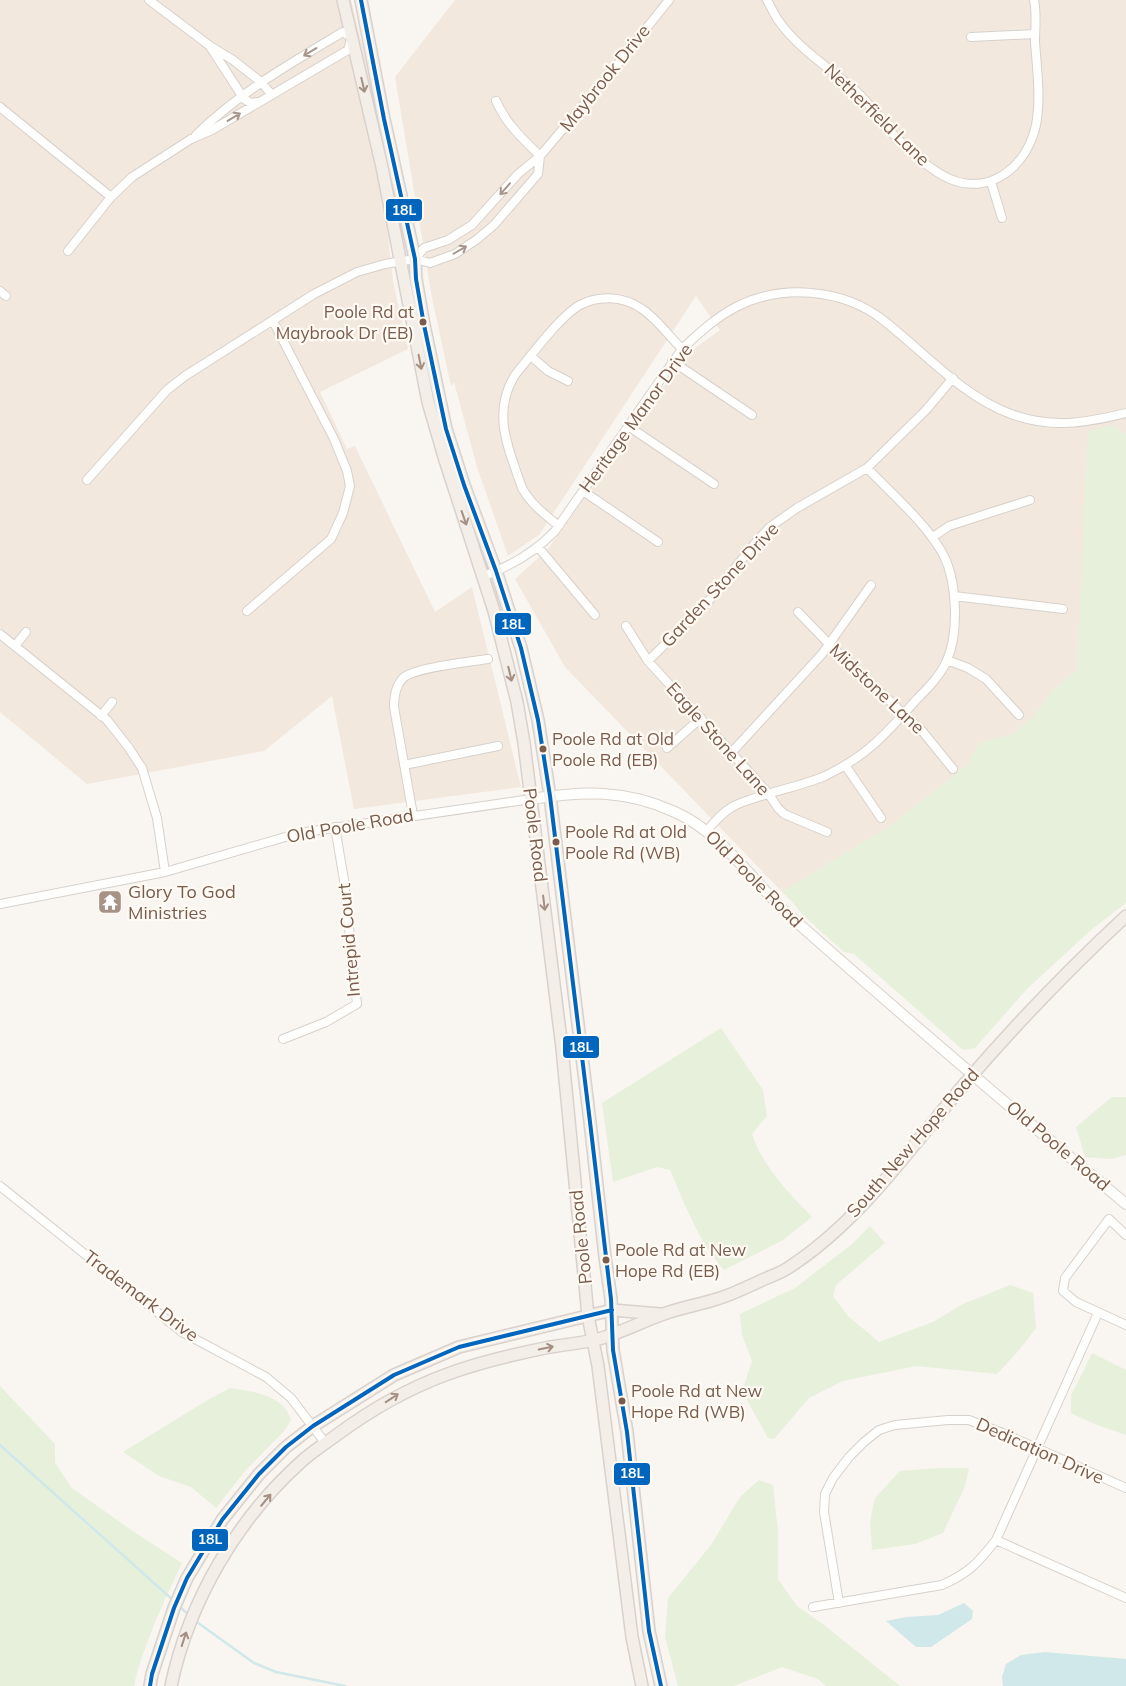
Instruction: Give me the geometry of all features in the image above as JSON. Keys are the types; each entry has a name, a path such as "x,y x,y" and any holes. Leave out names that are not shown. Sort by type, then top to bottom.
{"main road":[{"name":"Poole Road","path":"344,0 382,167 428,402 444,458 484,576 517,702 562,1048 588,1316 598,1366 632,1637 642,1686"},
{"name":"Poole Road","path":"361,0 446,429 521,648 538,720 550,796 612,1310 613,1350 627,1432 649,1631 661,1686"},
{"name":"South New Hope Road","path":"171,1686 186,1634 204,1590 224,1556 250,1519 302,1461 399,1394 446,1374 494,1359 593,1340 628,1330 661,1314 722,1298 786,1270 817,1246 861,1206 973,1074 1033,1007 1085,954 1126,916"},
{"name":"South New Hope Road","path":"150,1686 152,1674 174,1608 187,1578 220,1523 259,1474 286,1447 313,1426 394,1375 459,1347 612,1310 661,1314"},
{"path":"632,1637 649,1631"}],"street":[{"path":"148,0 210,46 233,60 261,82 272,95"},
{"path":"658,0 667,2"},
{"name":"Netherfield Lane","path":"767,0 779,21 799,42 858,93 877,112 893,134 932,168 948,179 968,185 991,182 1009,172 1029,146 1036,125 1038,90 1034,0"},
{"name":"Maybrook Drive","path":"540,156 538,174 494,225 476,240 455,254 430,263 414,260 424,248 448,240 472,225 518,174 540,156 609,75 667,2"},
{"path":"191,139 212,130 348,50 352,38 366,28"},
{"path":"68,251 111,197 132,177 191,139 242,95 261,82 343,32 352,38"},
{"path":"971,37 1035,34"},
{"path":"210,46 244,99 251,102 259,102"},
{"path":"496,101 501,113 512,128 540,156"},
{"path":"0,107 111,197"},
{"path":"991,182 1002,218"},
{"path":"87,480 167,390 339,280 357,272 385,264 414,260"},
{"name":"Heritage Manor Drive","path":"484,576 514,563 538,547 559,526 682,349 706,327 735,308 776,294 807,292 834,296 859,305 872,312 974,394 1009,414 1060,424 1077,423 1126,413"},
{"path":"559,526 531,502 522,488 503,425 503,402 509,384 515,375 573,310 586,302 608,298 624,300 641,308 682,349"},
{"path":"247,611 331,539 343,513 350,486 347,471 334,439 273,321"},
{"path":"531,356 548,371 568,382"},
{"path":"672,361 752,415"},
{"name":"Garden Stone Drive","path":"648,661 706,604 770,527 797,508 867,468 926,410 953,378"},
{"path":"628,426 714,484"},
{"path":"707,831 732,806 824,776 860,757 880,741 933,682 947,660 954,633 954,596 945,559 933,537 867,468"},
{"path":"583,492 658,542"},
{"path":"933,537 949,526 1030,500"},
{"path":"538,547 595,615"},
{"path":"732,752 830,645 871,585"},
{"path":"954,596 1063,609"},
{"name":"Midstone Lane","path":"798,612 830,645 924,732 953,769"},
{"name":"Eagle Stone Lane","path":"626,626 648,661 732,752 768,793 778,808 784,814 827,832"},
{"path":"14,646 26,632"},
{"path":"0,634 101,716 129,748 142,768 157,818 165,872"},
{"path":"413,815 394,707 395,691 403,678 418,671 488,659"},
{"path":"947,660 968,668 986,679 1020,715"},
{"path":"101,716 112,702"},
{"path":"667,748 701,718"},
{"path":"404,765 498,746"},
{"path":"845,765 881,818"},
{"name":"Old Poole Road","path":"0,904 165,872 299,833 550,796 590,792 621,794 675,812 707,831 790,916 1126,1204"},
{"name":"Intrepid Court","path":"283,1039 326,1022 357,1004 344,880 335,827"},
{"name":"Trademark Drive","path":"0,1186 182,1332 266,1377 291,1398 326,1444"},
{"path":"1126,1235 1108,1220 1065,1278 1063,1291 1076,1302 1126,1325"},
{"path":"813,1607 942,1585 961,1577 976,1565 996,1540 1098,1313"},
{"name":"Dedication Drive","path":"840,1603 824,1512 825,1494 833,1478 849,1457 879,1430 895,1425 969,1420 1126,1488"},
{"path":"996,1540 1126,1598"}],"shaded area":[{"path":"0,0 351,0 380,128 377,142 393,281 408,349 320,392 347,449 355,446 435,612 472,587 521,787 354,809 332,696 264,751 87,784 0,712"},
{"path":"455,0 1126,0 1126,676 790,900 565,667 515,579 548,549 687,354 720,330 696,296 539,535 508,556 477,467 454,382 451,386 432,298 395,77"}],"green space":[{"path":"1114,425 1126,436 1126,903 1091,930 1027,989 975,1048 963,1050 854,954 844,952 803,915 783,891 893,824 969,763 979,743 1013,734 1035,715 1052,690 1077,670 1088,431"},
{"path":"721,1028 763,1090 767,1116 752,1134 757,1146 769,1168 812,1217 783,1240 724,1270 699,1235 670,1170 657,1167 613,1182 602,1103"},
{"path":"1112,1097 1126,1097 1126,1155 1111,1159 1085,1157 1076,1127"},
{"path":"870,1226 885,1243 836,1285 833,1296 848,1316 879,1342 933,1322 963,1304 1010,1285 1033,1293 1036,1328 997,1374 916,1366 843,1381 809,1398 774,1439 768,1438 742,1391 752,1361 742,1335 740,1314 795,1288 852,1244"},
{"path":"1092,1353 1126,1370 1126,1435 1071,1413 1071,1395"},
{"path":"0,1386 55,1444 55,1463 72,1488 182,1563 148,1640 134,1686 0,1686"},
{"path":"230,1388 257,1393 274,1400 287,1411 291,1420 285,1430 245,1471 216,1508 191,1487 159,1476 123,1452 206,1401"},
{"path":"969,1468 965,1486 943,1533 915,1544 872,1550 870,1521 875,1498 900,1471"},
{"path":"759,1480 773,1485 778,1531 778,1579 797,1606 824,1625 900,1686 826,1686 818,1679 782,1667 734,1686 678,1686 665,1637 668,1598 711,1545 740,1497"}],"water":[{"path":"964,1603 973,1611 972,1619 931,1647 916,1647 886,1621 906,1617 938,1615"},
{"path":"1045,1652 1126,1659 1126,1686 1003,1686 1002,1677 1006,1664 1021,1655"}],"waterway":[{"path":"0,1445 174,1601"},
{"path":"180,1607 190,1616"},
{"path":"194,1620 254,1663 276,1672 345,1686"}],"transit line":[{"name":"18L","path":"361,0 384,119 415,259 416,279 424,325 446,429 521,648 538,720 550,796 590,1122 611,1299 613,1350 627,1432 649,1631 661,1686"},
{"name":"18L","path":"150,1686 152,1674 174,1608 187,1578 222,1520 259,1474 286,1447 313,1426 394,1375 459,1347 612,1310"}],"place":[{"name":"Poole Rd at Maybrook Dr (EB)","path":"423,322"},
{"name":"Poole Rd at Old Poole Rd (EB)","path":"543,749"},
{"name":"Poole Rd at Old Poole Rd (WB)","path":"556,842"},
{"name":"Glory To God Ministries","path":"110,902"},
{"name":"Poole Rd at New Hope Rd (EB)","path":"606,1260"},
{"name":"Poole Rd at New Hope Rd (WB)","path":"622,1401"}]}
